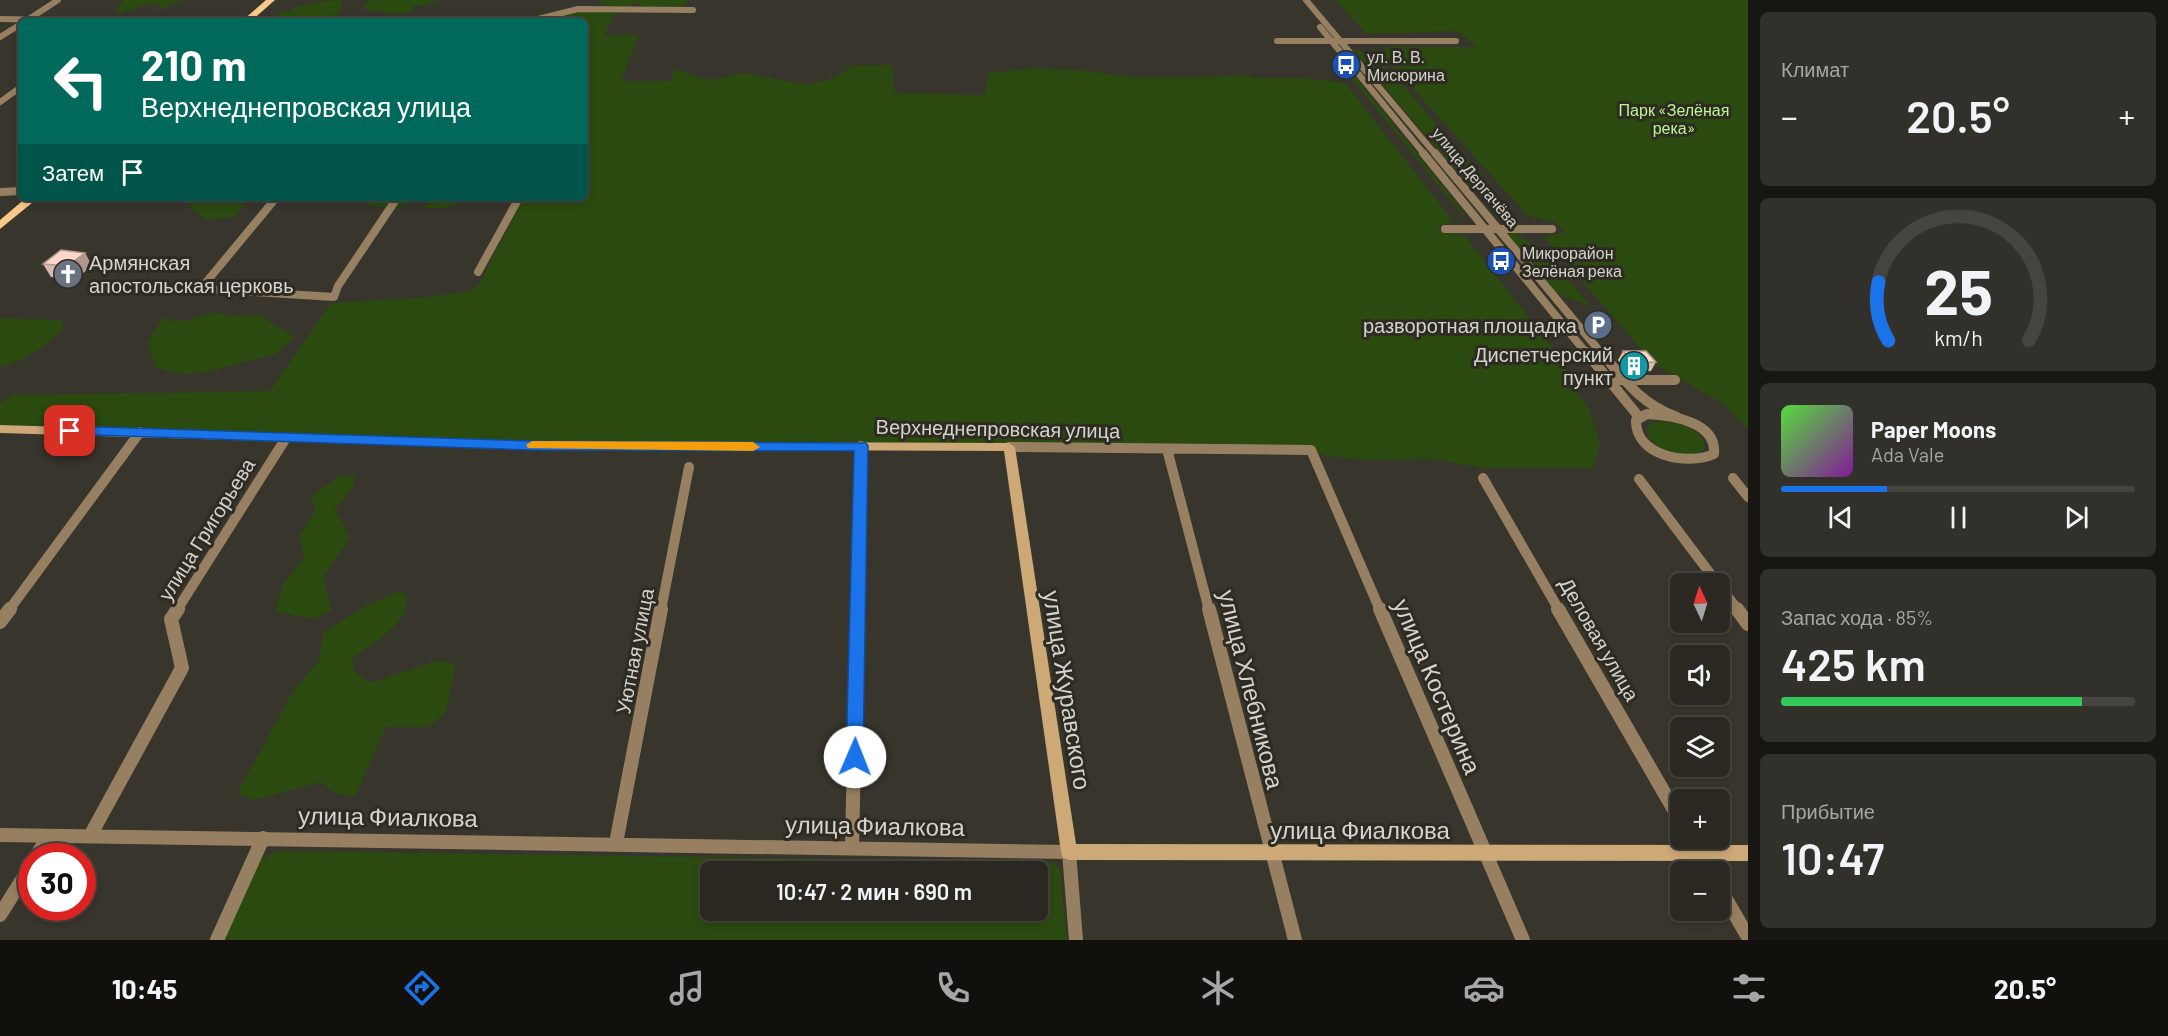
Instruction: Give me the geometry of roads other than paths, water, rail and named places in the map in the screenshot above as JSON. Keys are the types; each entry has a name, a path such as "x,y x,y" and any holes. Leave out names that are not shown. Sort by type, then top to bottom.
{"main road":[{"path":"250,18 271,0"},
{"path":"0,226 29,201"}],"street":[{"path":"30,18 58,0"},
{"name":"улица Дергачёва","path":"1298,0 1491,229 1640,398 1650,406 1707,433 1714,443 1714,454 1709,458 1692,461 1658,451 1640,439 1634,426 1639,417 1608,380 1491,229 1341,41 1306,0"},
{"path":"542,18 578,9 693,10"},
{"path":"0,19 18,20"},
{"path":"0,37 18,26"},
{"path":"1277,41 1456,41"},
{"path":"0,102 18,89"},
{"path":"0,192 18,191"},
{"path":"274,201 203,286 205,289 334,297 338,286 395,201"},
{"path":"478,272 517,201"},
{"path":"1445,229 1552,229"},
{"path":"1572,380 1675,380"},
{"path":"1639,417 1656,414 1677,417"},
{"name":"Верхнеднепровская улица","path":"0,429 530,445 1311,450"},
{"path":"0,622 140,432"},
{"name":"улица Григорьева","path":"90,836 182,668 171,619 286,438"},
{"path":"852,848 861,446"},
{"name":"улица Журавского","path":"1009,447 1070,852 1076,940"},
{"name":"улица Хлебникова","path":"1167,449 1295,940"},
{"name":"улица Костерина","path":"1311,450 1523,940"},
{"name":"Уютная улица","path":"616,843 689,466"},
{"name":"Деловая улица","path":"1483,478 1670,803"},
{"path":"1733,478 1748,497"},
{"path":"1639,479 1710,573"},
{"path":"1730,600 1748,624"},
{"name":"улица Фиалкова","path":"0,835 1271,854 1485,852 1670,846"},
{"path":"44,843 49,836"},
{"path":"217,940 263,838"},
{"name":"улица Фиалкова","path":"1722,849 1748,853"},
{"path":"0,915 18,886"},
{"path":"1730,906 1748,937"}],"place":[{"name":"ул. В. В. Мисюрина","path":"1346,65"},
{"name":"Микрорайон Зелёная река","path":"1501,261"},
{"name":"Армянская апостольская церковь","path":"68,274"},
{"name":"разворотная площадка","path":"1598,325"},
{"name":"Диспетчерский пункт","path":"1634,366"}],"park label":[{"name":"Парк «Зелёная река»","path":"1674,118"}]}
